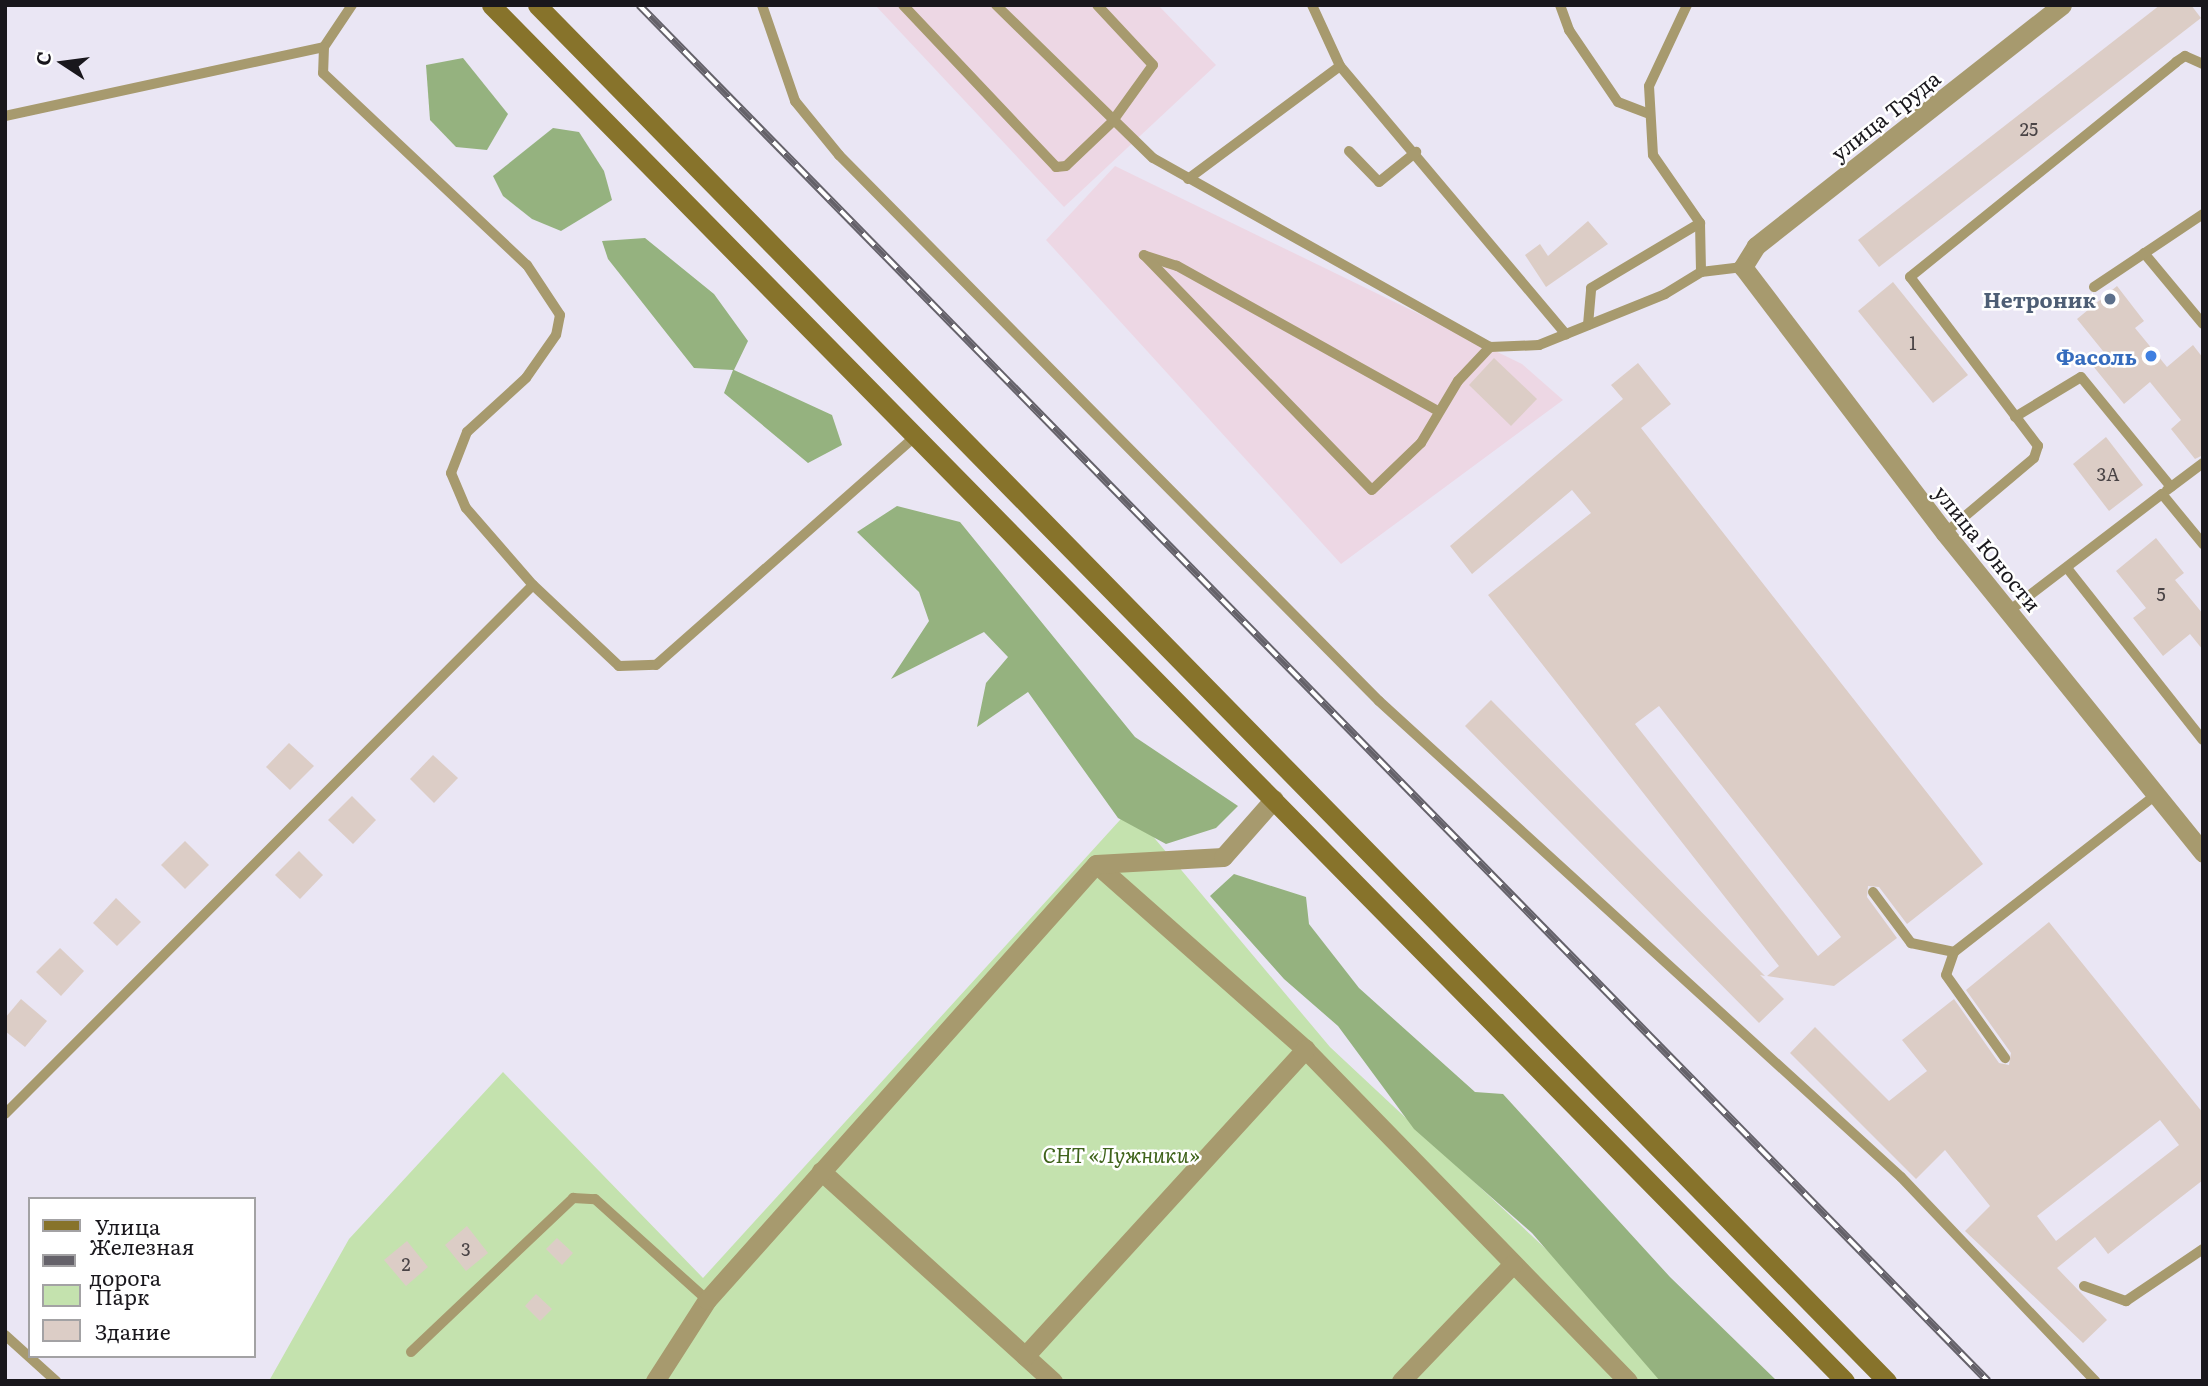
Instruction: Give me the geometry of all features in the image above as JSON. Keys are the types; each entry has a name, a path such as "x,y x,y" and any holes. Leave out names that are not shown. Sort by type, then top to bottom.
{"main road":[{"path":"491,5 1845,1381"},
{"path":"537,5 1887,1381"}],"street":[{"name":"улица Труда","path":"1743,267 1756,246 2062,5"},
{"name":"улица Юности","path":"1743,267 1945,533 2158,793 2203,853"},
{"path":"655,1381 707,1300 1096,864 1223,858 1274,799"},
{"path":"1096,864 1305,1049 1628,1381"},
{"path":"1025,1356 1305,1049"},
{"path":"821,1171 1053,1381"},
{"path":"1401,1381 1513,1264"}],"lane":[{"path":"352,5 324,47 323,73 341,95 527,265 559,315 556,335 526,378 467,432 451,472 466,508 533,585 619,666 656,665 915,437"},
{"path":"762,5 794,101 839,155 1379,701 1901,1177 2095,1381"},
{"path":"903,5 1056,167 1066,166 1112,122 1153,65 1097,5"},
{"path":"996,5 1112,122 1188,179 1490,347 1539,345 1665,294 1701,272 1743,267"},
{"path":"1312,5 1340,66 1416,152 1566,334"},
{"path":"1560,5 1569,30 1618,102 1650,114"},
{"path":"1687,5 1649,86 1650,114 1653,155 1700,223 1701,272"},
{"path":"5,116 324,47"},
{"path":"1945,533 2034,458 2038,446 1910,277 2185,55 2203,64"},
{"path":"1188,179 1340,66"},
{"path":"1349,151 1379,182 1416,152"},
{"path":"2094,287 2203,214"},
{"path":"1588,325 1591,288 1700,223"},
{"path":"2144,253 2203,324"},
{"path":"1438,411 1177,266 1144,255 1372,490 1421,443 1438,411 1490,347"},
{"path":"2015,417 2081,377 2203,544"},
{"path":"2009,611 2203,463"},
{"path":"2067,568 2203,740"},
{"path":"5,1114 533,585"},
{"path":"2005,1058 1946,975 1954,952 2158,793"},
{"path":"1873,892 1911,943 1954,952"},
{"path":"411,1352 573,1198 595,1199 707,1300"},
{"path":"2084,1286 2126,1300 2203,1249"},
{"path":"5,1335 28,1356"},
{"path":"30,1358 56,1381"}],"shaded area":[{"path":"875,5 1158,5 1216,65 1064,207"},
{"path":"1115,166 1522,364 1563,400 1341,564 1046,240"}],"green space":[{"path":"463,58 508,114 487,150 456,147 430,120 426,65"},
{"path":"553,128 579,132 604,171 612,200 561,231 532,219 503,196 493,176"},
{"path":"645,238 714,294 748,341 734,370 832,415 842,445 808,463 724,393 733,370 694,368 608,259 602,241"},
{"path":"897,506 960,522 1135,737 1238,806 1216,828 1166,844 1118,818 1028,692 977,727 986,683 1008,657 984,632 891,679 929,621 919,592 857,532"},
{"name":"СНТ «Лужники»","path":"1130,809 1330,1047 1687,1381 269,1381 349,1239 503,1072 703,1278"},
{"path":"1234,874 1306,897 1309,924 1359,988 1475,1092 1503,1094 1670,1277 1777,1381 1660,1381 1532,1233 1414,1129 1338,1026 1284,979 1210,896"}],"building":[{"path":"2160,5 2191,5 2201,18 1879,267 1858,240"},
{"path":"1588,221 1608,244 1546,287 1525,255 1540,244 1548,256"},
{"path":"1893,282 1968,375 1933,403 1858,311"},
{"path":"2117,286 2144,321 2135,328 2167,367 2193,345 2203,358 2203,455 2195,459 2171,429 2181,420 2150,382 2124,404 2093,366 2107,356 2077,319"},
{"path":"1494,358 1537,399 1511,426 1469,385"},
{"path":"1638,363 1671,404 1641,428 1983,864 1907,924 1879,887 1868,886 1867,897 1897,938 1834,986 1767,976 1779,966 1488,595 1591,513 1572,490 1472,574 1450,546 1623,399 1611,385","holes":["1659,706 1841,937 1818,956 1635,724"]},
{"path":"2106,437 2143,485 2109,511 2073,464"},
{"path":"2156,538 2184,573 2175,580 2203,614 2203,650 2190,634 2163,656 2133,618 2146,608 2116,571"},
{"path":"1491,700 1765,976 1760,975 1784,999 1759,1023 1465,726"},
{"path":"289,743 314,766 290,790 266,767"},
{"path":"433,755 458,778 434,803 410,779"},
{"path":"352,796 376,820 353,844 328,820"},
{"path":"185,841 209,865 185,889 161,865"},
{"path":"299,851 323,875 300,899 275,875"},
{"path":"116,898 141,922 117,946 93,923"},
{"path":"2049,922 2203,1113 2203,1180 2108,1254 2095,1237 2057,1268 2107,1320 2083,1343 1965,1231 1990,1206 1945,1150 1916,1179 1790,1053 1815,1027 1889,1101 1927,1071 1902,1040 1954,999 1999,1063 2009,1065 2011,1053 1966,990","holes":["2160,1120 2179,1145 2056,1241 2037,1216"]},
{"path":"60,948 84,971 61,996 36,972"},
{"path":"21,999 47,1021 25,1047 5,1031 5,1018"},
{"path":"467,1226 488,1253 466,1271 445,1245"},
{"path":"557,1238 573,1253 562,1265 546,1249"},
{"path":"407,1241 428,1267 406,1286 384,1260"},
{"path":"536,1294 552,1309 540,1321 525,1306"}],"railway":[{"path":"639,5 1988,1381"}],"place":[{"name":"Нетроник","path":"2110,299"},
{"name":"Фасоль","path":"2151,356"}]}
